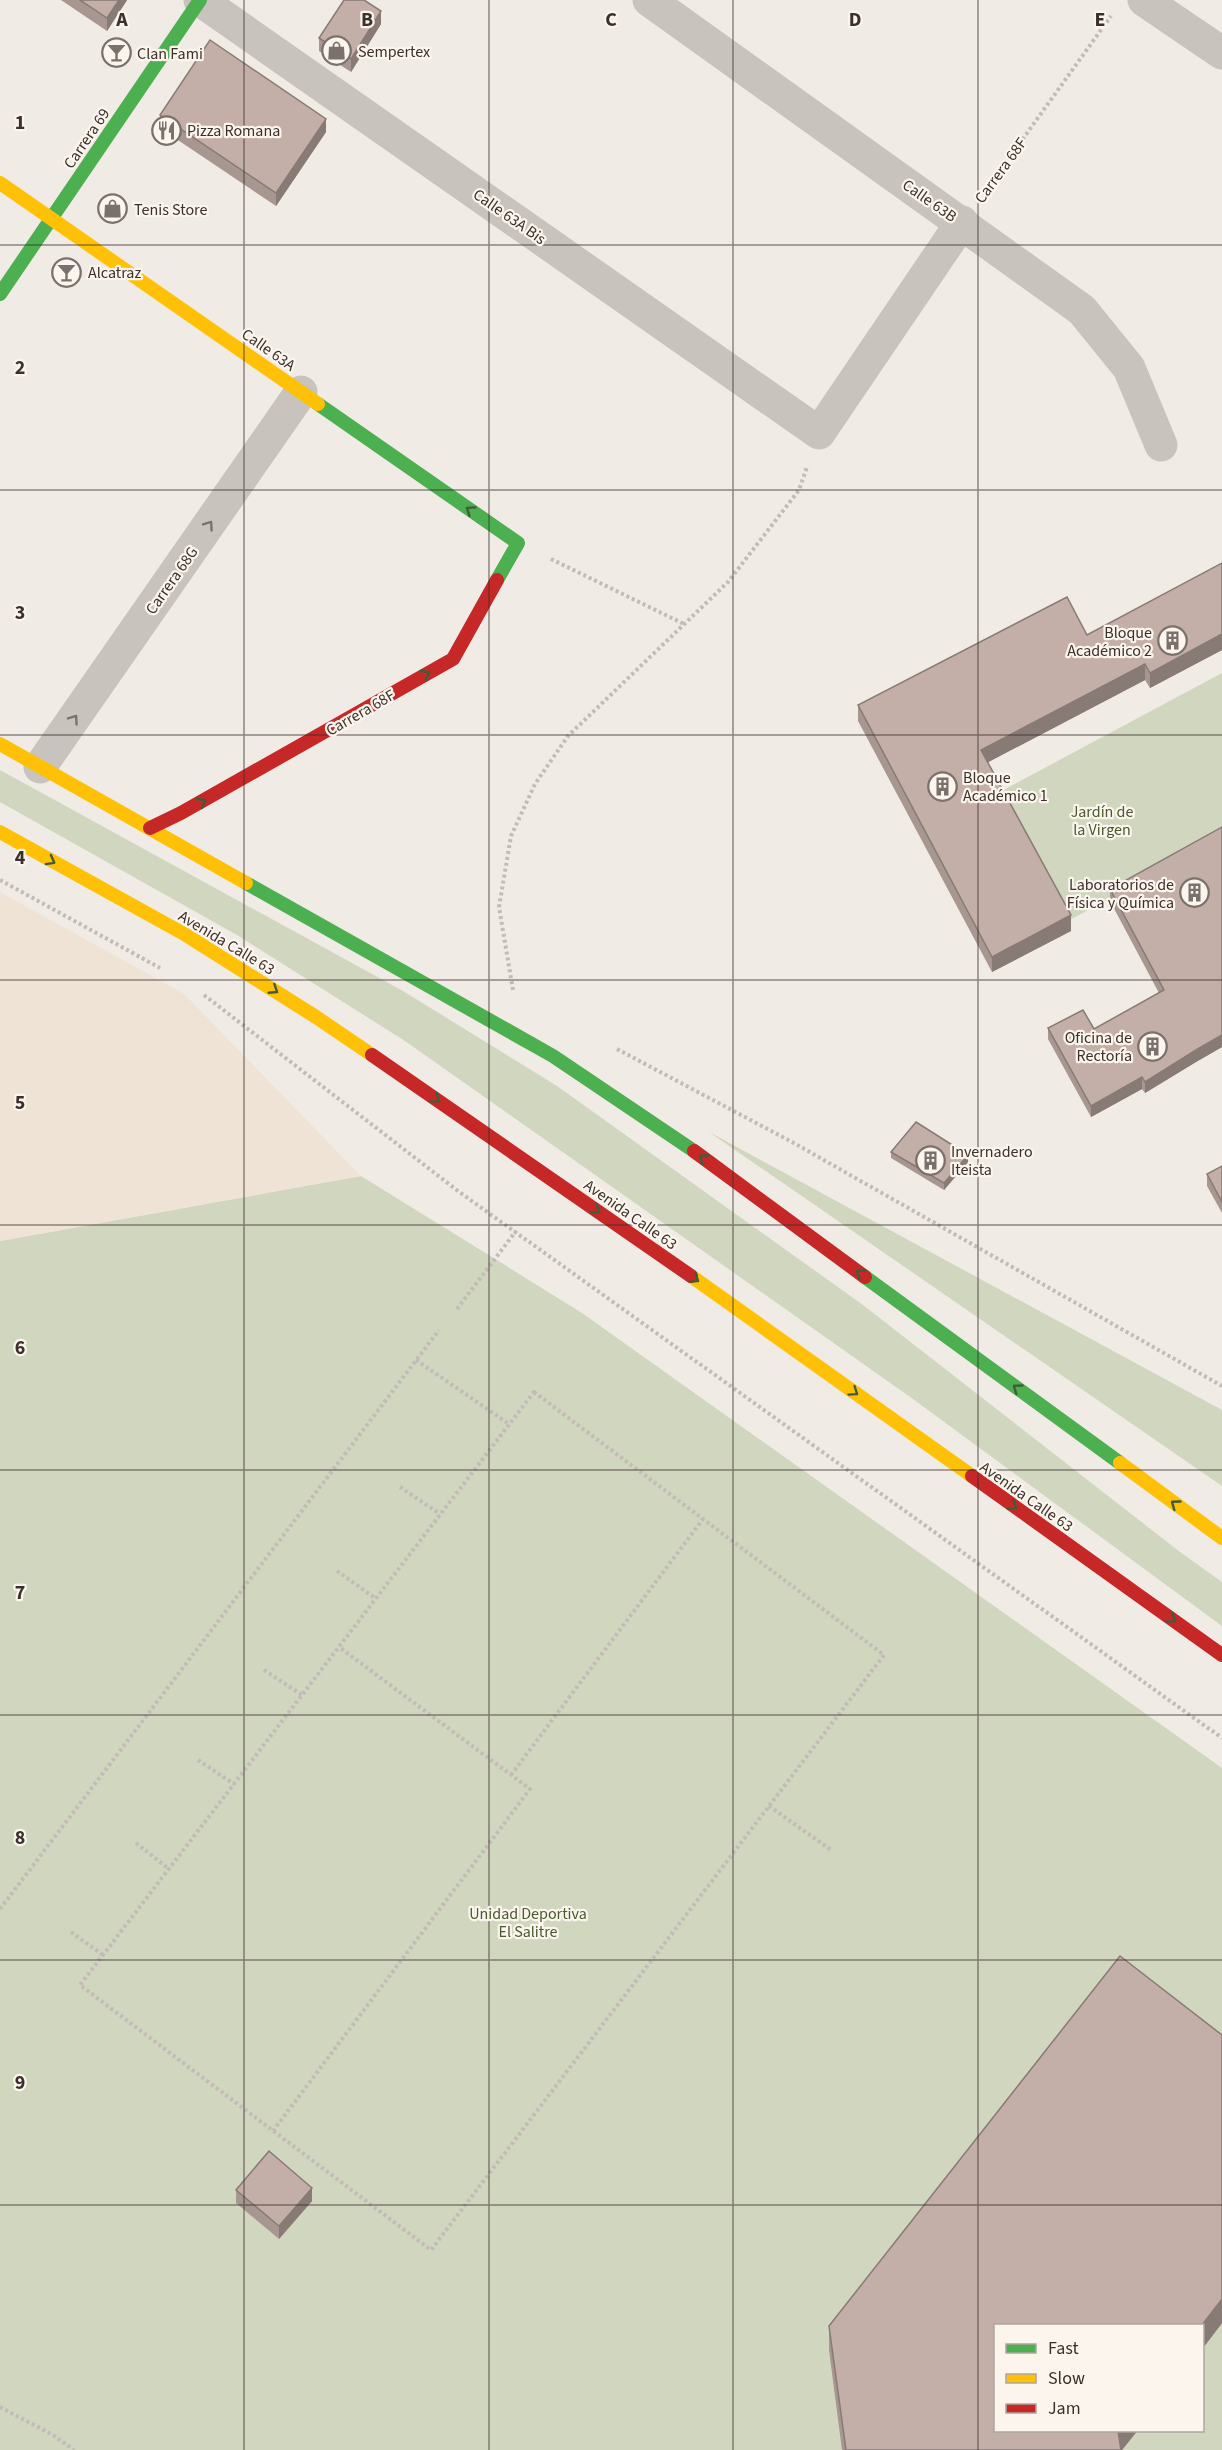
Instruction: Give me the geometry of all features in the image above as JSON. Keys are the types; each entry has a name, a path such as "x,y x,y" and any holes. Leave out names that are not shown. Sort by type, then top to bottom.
{"main road":[{"name":"Carrera 69","path":"0,294 200,0"},
{"name":"Calle 63A","path":"0,183 518,543"},
{"name":"Carrera 68F","path":"150,828 181,813 453,659 518,543"},
{"path":"0,744 553,1056 620,1099 1222,1538"},
{"name":"Avenida Calle 63","path":"0,832 186,935 316,1017 648,1245 1222,1655"}],"street":[{"name":"Calle 63A Bis","path":"200,0 819,433"},
{"name":"Calle 63B","path":"649,0 1082,310 1129,368 1161,445"},
{"path":"1130,5 1222,54"},
{"path":"819,433 962,222"},
{"name":"Carrera 68G","path":"40,767 302,392"}],"path":[{"name":"Carrera 68F","path":"962,222 1130,5"},
{"path":"504,989 514,995 499,907 511,836 530,794 568,736 728,582 799,490 819,433"},
{"path":"518,543 684,624"},
{"path":"0,880 161,968"},
{"path":"200,992 458,1191 1222,1738"},
{"path":"607,1044 792,1142 1222,1386"},
{"path":"457,1309 516,1231"},
{"path":"0,1908 439,1330"},
{"path":"416,1360 509,1424"},
{"path":"534,1392 884,1655 431,2250 80,1985 440,1514 534,1392"},
{"path":"400,1487 440,1514"},
{"path":"511,1775 703,1519"},
{"path":"337,1571 376,1599"},
{"path":"273,2131 530,1789 339,1647"},
{"path":"264,1670 302,1695"},
{"path":"198,1760 234,1784"},
{"path":"769,1806 831,1850"},
{"path":"136,1843 169,1869"},
{"path":"71,1932 103,1955"},
{"path":"0,2407 52,2435 74,2450"}],"green space":[{"name":"Jardín de la Virgen","path":"1222,673 1222,838 1066,922 996,794"},
{"path":"0,770 403,991 557,1086 863,1305 1180,1552 1222,1582 1222,1626 913,1399 405,1041 237,935 0,802"},
{"path":"709,1132 1222,1410 1222,1486"},
{"name":"Unidad Deportiva El Salitre","path":"361,1176 582,1313 1222,1768 1222,2450 0,2450 0,1241"}],"shaded area":[{"path":"0,892 184,994 361,1176 0,1241"}],"building":[{"path":"80,0 119,0 107,18"},
{"path":"344,0 364,0 381,11 351,59 319,38"},
{"path":"210,40 326,119 276,193 160,115"},
{"name":"Bloque Académico 1","path":"1222,563 1222,634 1150,673 1145,664 981,750 1071,915 992,957 858,705 1067,597 1087,635"},
{"path":"1222,827 1222,1035 1145,1082 1142,1077 1091,1106 1048,1028 1083,1010 1094,1029 1164,990 1110,889"},
{"name":"Invernadero Iteista","path":"916,1122 968,1155 944,1183 891,1152"},
{"path":"1222,1166 1222,1202 1207,1174"},
{"path":"1120,1956 1222,2035 1222,2299 1203,2324 994,2324 994,2432 1118,2432 1121,2450 846,2450 829,2326"},
{"path":"269,2151 312,2188 279,2226 236,2190"}],"traffic: fast":[{"path":"0,294 200,0"},
{"path":"318,404 518,543 497,580"},
{"path":"246,883 553,1056 694,1151"},
{"path":"865,1277 1120,1463"}],"traffic: slow":[{"path":"0,183 318,404"},
{"path":"0,744 246,883"},
{"path":"0,832 186,935 372,1055"},
{"path":"691,1276 972,1476"},
{"path":"1120,1463 1222,1538"}],"traffic: jam":[{"path":"150,828 181,813 453,659 497,580"},
{"path":"372,1055 691,1276"},
{"path":"694,1151 865,1277"},
{"path":"972,1476 1222,1655"}],"place":[{"name":"Sempertex","path":"337,51"},
{"name":"Clan Fami","path":"116,53"},
{"name":"Pizza Romana","path":"166,130"},
{"name":"Tenis Store","path":"113,209"},
{"name":"Alcatraz","path":"67,272"},
{"name":"Bloque Académico 2","path":"1173,641"},
{"name":"Bloque Académico 1","path":"942,786"},
{"name":"Laboratorios de Física y Química","path":"1195,893"},
{"name":"Oficina de Rectoría","path":"1153,1046"},
{"name":"Invernadero Iteista","path":"930,1160"}]}
